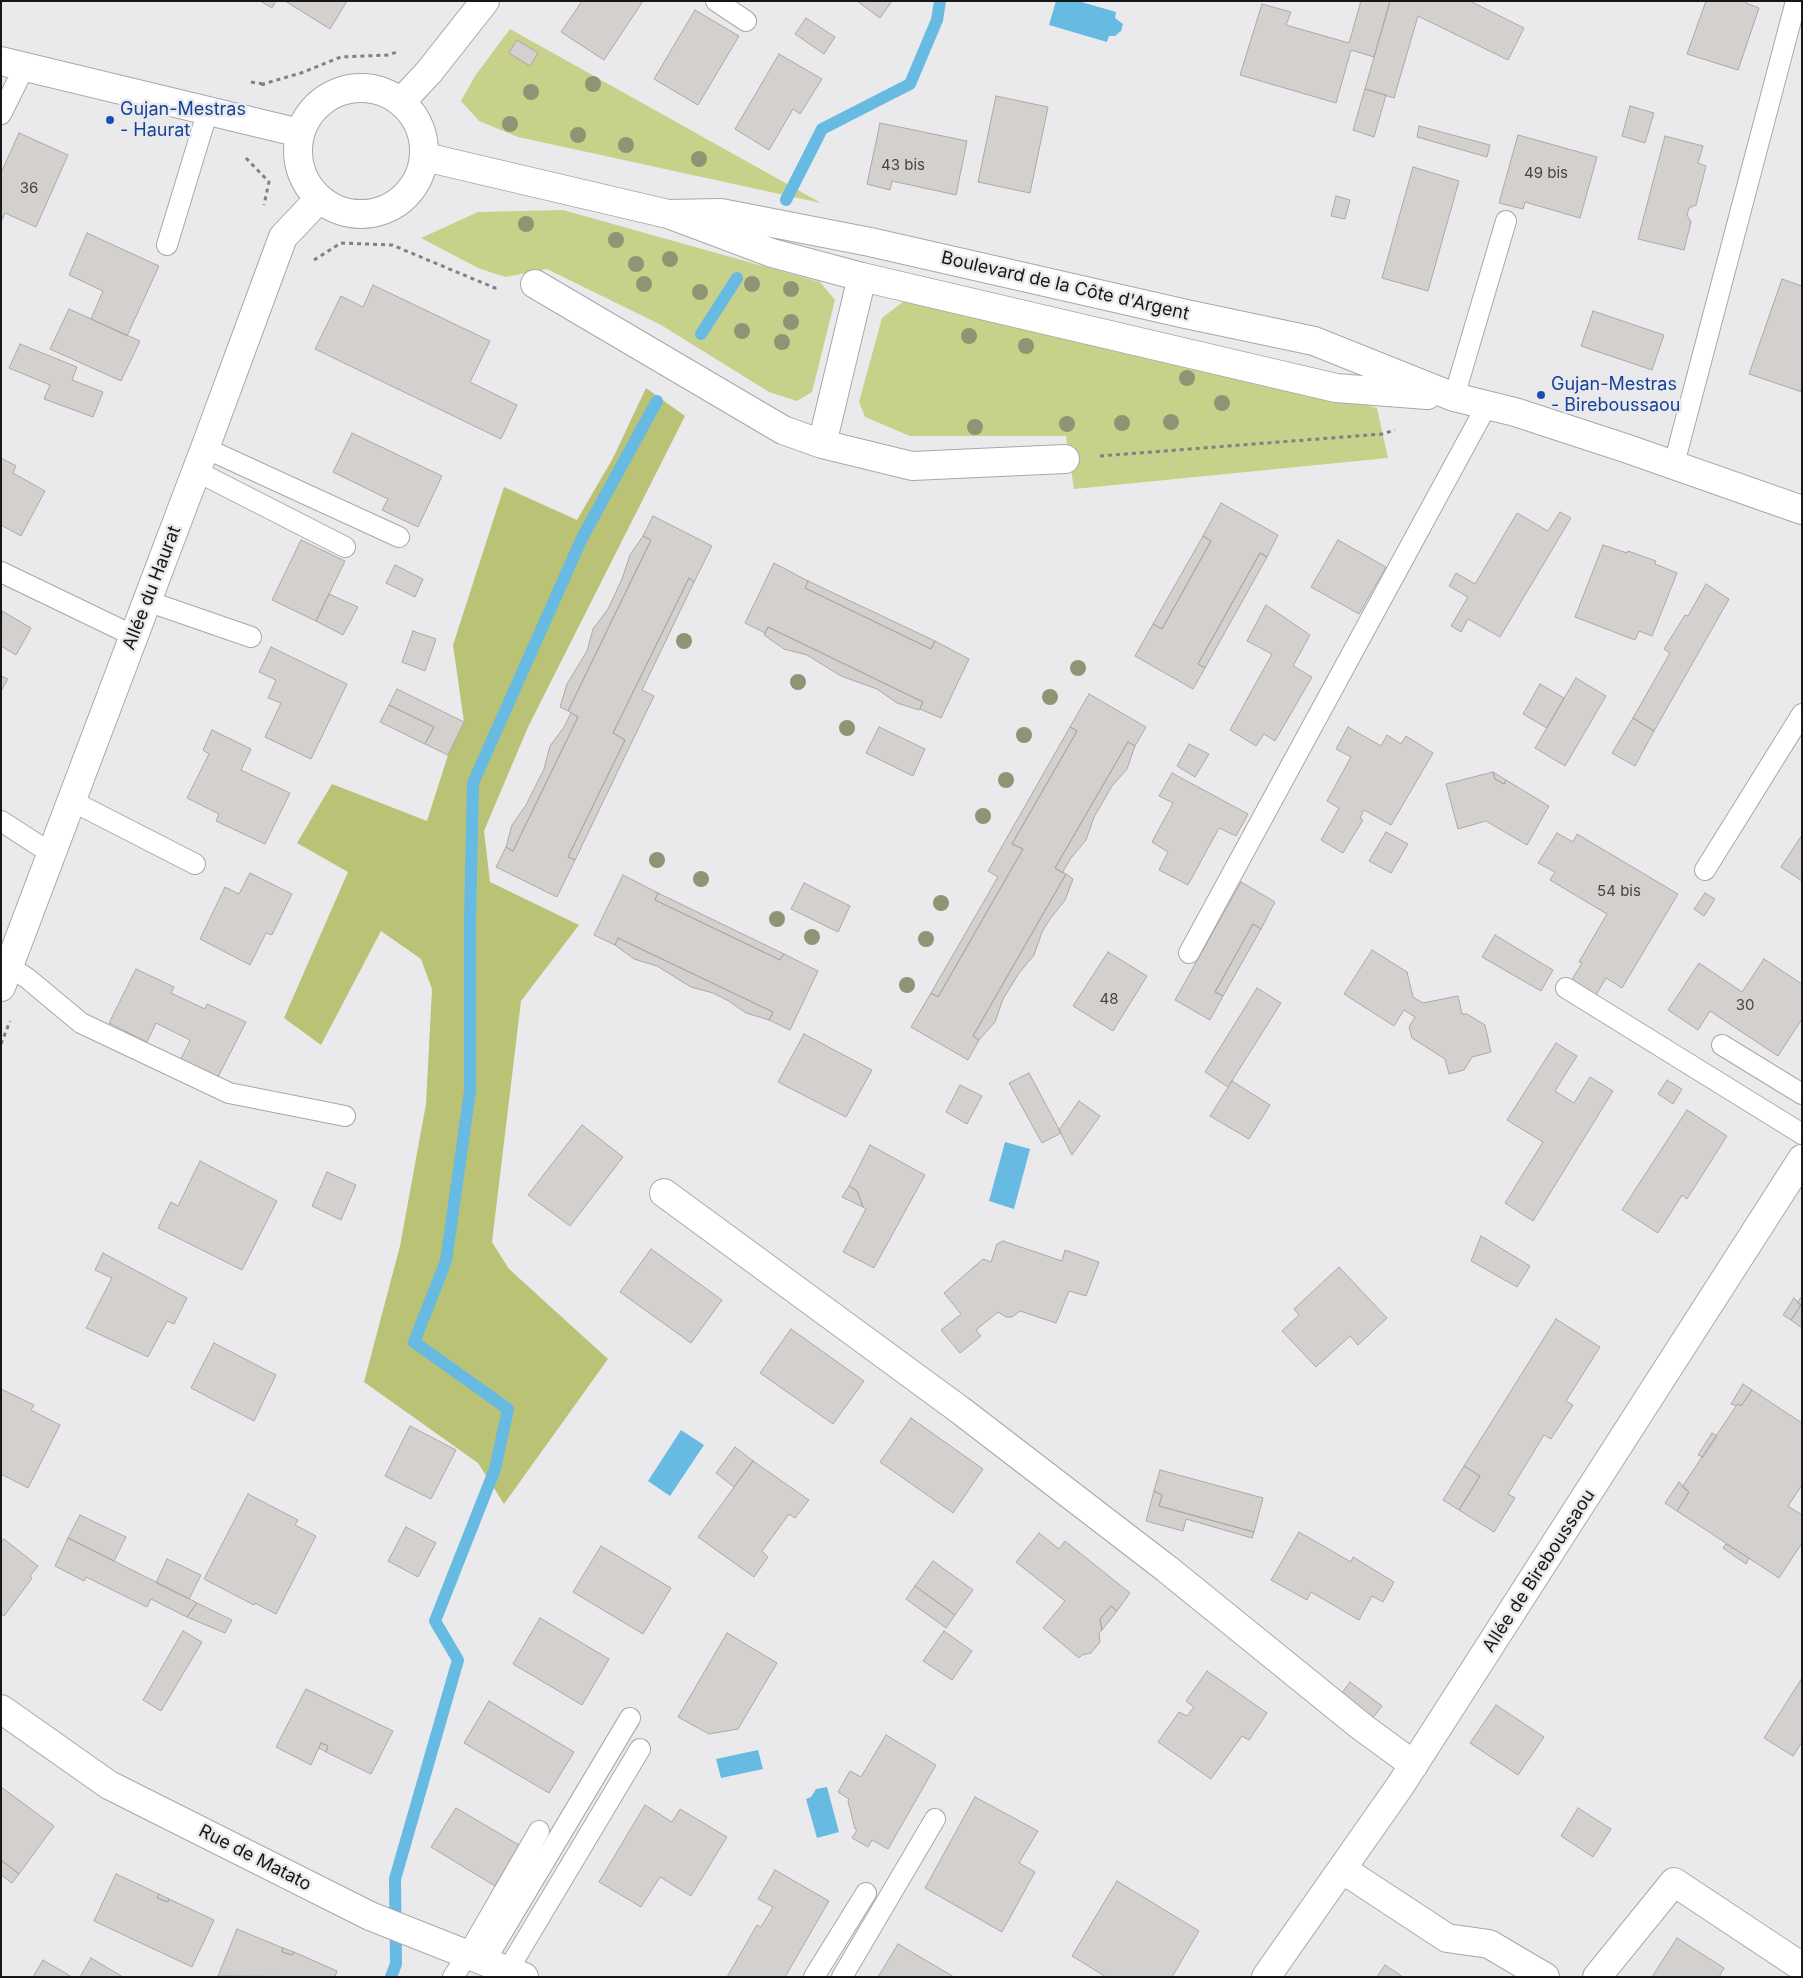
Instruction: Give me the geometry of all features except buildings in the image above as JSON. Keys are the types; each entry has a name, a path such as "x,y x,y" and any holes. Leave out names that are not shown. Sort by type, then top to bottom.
{"street":[{"path":"401,102 429,72 484,1"},
{"path":"13,64 300,132"},
{"path":"363,87 383,92 401,102 415,118 423,137 424,158 419,176 409,194 394,206 375,214 355,215 336,210 318,200 307,186 299,169 297,151 300,132 308,114 324,99 342,90 363,87"},
{"name":"Boulevard de la Côte d'Argent","path":"424,158 668,214 772,254 862,277 1336,388 1454,397"},
{"name":"Allée du Haurat","path":"5,977 283,237 318,200"},
{"name":"Boulevard de la Côte d'Argent","path":"668,214 721,212 870,242 1186,314 1314,341 1454,397 1515,412 1674,464 1802,510"},
{"path":"822,444 870,242"},
{"path":"535,284 783,430 822,444 912,466 1065,459"},
{"name":"Allée de Bireboussaou","path":"1266,1977 1414,1765 1802,1160"},
{"path":"664,1193 960,1410 1167,1569 1362,1727 1414,1765"},
{"name":"Rue de Matato","path":"1,1709 109,1785 370,1916 496,1966"},
{"path":"1342,1869 1447,1938 1488,1944 1545,1977"},
{"path":"1597,1977 1674,1882 1802,1967"}],"lane":[{"path":"716,1 746,21"},
{"path":"1674,464 1796,1"},
{"path":"1,114 13,64"},
{"path":"167,245 208,110"},
{"path":"1454,397 1506,221"},
{"path":"1189,953 1487,406"},
{"path":"201,459 399,537"},
{"path":"201,459 345,547"},
{"path":"1,572 134,636"},
{"path":"147,601 251,636"},
{"path":"1705,870 1802,714"},
{"path":"72,801 195,864"},
{"path":"1,821 52,854"},
{"path":"5,977 27,978 81,1023 229,1093 345,1116"},
{"path":"1566,988 1802,1134"},
{"path":"1722,1045 1802,1094"},
{"path":"496,1966 630,1718"},
{"path":"453,1977 496,1966 640,1749"},
{"path":"842,1977 935,1819"},
{"path":"496,1966 539,1831"},
{"path":"814,1977 866,1893"}],"path":[{"path":"406,49 388,55 340,57 301,73 263,84 259,123 244,155 269,182 260,221 283,237 308,264 341,243 392,245 495,288 535,284"},
{"path":"1065,459 1382,434 1401,429"}],"green space":[{"path":"510,29 821,203 518,137 479,121 461,101 475,76"},
{"path":"563,210 820,282 835,300 812,392 797,401 769,392 661,325 547,269 505,277 478,268 421,238 478,212"},
{"path":"908,298 1292,384 1377,408 1388,458 1074,489 1066,436 910,436 865,417 859,402 882,318"},
{"path":"646,388 685,416 528,727 484,831 490,882 579,925 521,1001 492,1242 509,1269 608,1359 504,1504 478,1463 364,1382 400,1246 426,1104 432,989 421,959 381,931 321,1045 284,1018 348,872 297,843 332,784 427,821 448,755 464,722 453,645 504,487 577,520 613,458"}],"water":[{"path":"1056,1 1078,1 1116,12 1115,18 1123,24 1121,31 1115,36 1109,36 1107,42 1049,25"},
{"path":"1005,1142 1030,1149 1014,1209 989,1201"},
{"path":"681,1430 704,1445 670,1496 648,1481"},
{"path":"758,1750 763,1769 721,1778 716,1759"},
{"path":"827,1787 839,1832 817,1838 806,1799 811,1797 816,1789"}],"waterway":[{"path":"786,200 822,129 910,84 937,20 940,1"},
{"path":"701,334 737,278"},
{"path":"391,1977 396,1964 395,1879 458,1660 435,1621 495,1469 508,1409 414,1342 446,1261 470,1091 470,920 473,783 582,538 657,401"}],"place":[{"name":"Gujan-Mestras - Haurat","path":"110,120"},
{"name":"Gujan-Mestras - Bireboussaou","path":"1541,395"}]}
